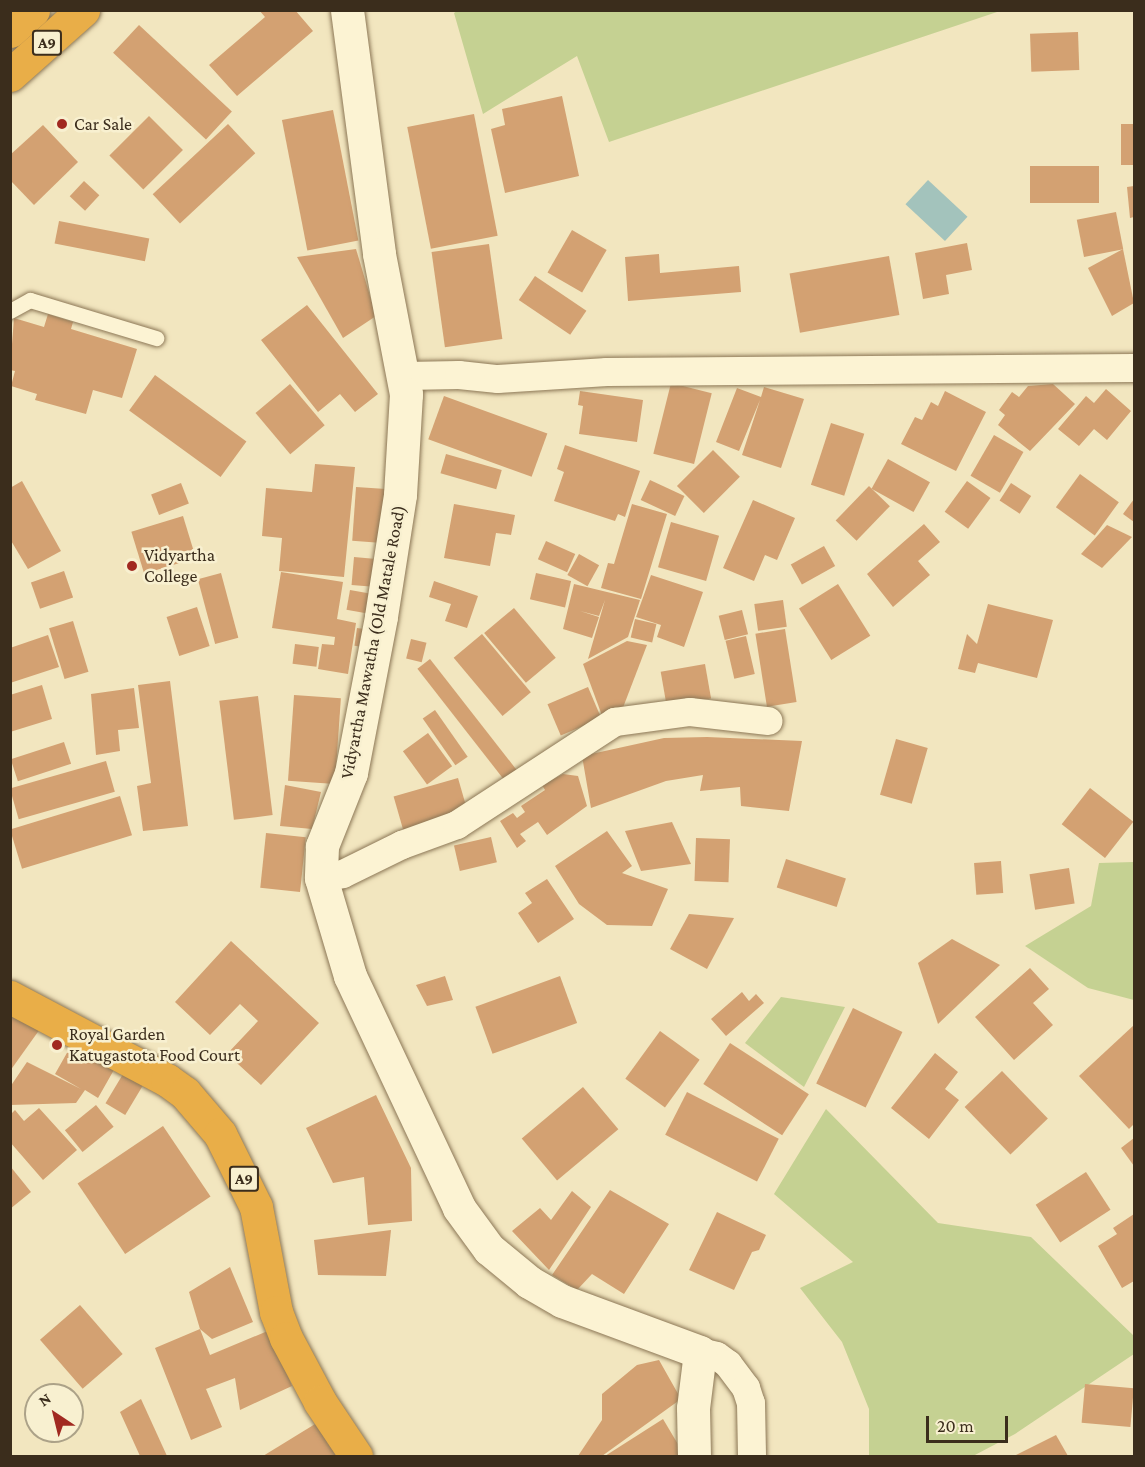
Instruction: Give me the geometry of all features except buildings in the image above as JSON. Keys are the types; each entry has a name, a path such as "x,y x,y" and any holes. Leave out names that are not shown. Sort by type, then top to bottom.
{"highway":[{"name":"A9","path":"10,31 33,10"},
{"name":"A9","path":"10,75 83,10"},
{"name":"A9","path":"10,997 167,1080 185,1093 220,1134 256,1208 276,1312 286,1338 320,1402 356,1456"}],"street":[{"name":"Vidyartha Mawatha (Old Matale Road)","path":"347,10 380,254 405,376 400,495 381,618 351,773 322,846 321,878 350,976 398,1074 447,1186 489,1249 509,1268 562,1300 700,1352"},
{"path":"405,376 498,379 607,372 1134,368"},
{"path":"321,878 343,874 402,845 457,825 615,722 690,712 768,721"},
{"path":"694,1456 693,1408 700,1352 722,1360 746,1388 751,1403 752,1456"}],"lane":[{"path":"10,310 30,300 156,338"}],"green space":[{"path":"457,11 1000,11 609,142 577,56 483,114 454,13"},
{"path":"1134,862 1134,1000 1088,988 1025,946 1091,906 1099,863"},
{"path":"781,997 845,1007 804,1087 745,1043"},
{"path":"826,1109 938,1223 1031,1237 1134,1336 1134,1354 1015,1434 973,1456 869,1456 869,1409 842,1342 800,1288 853,1262 774,1194"}],"water":[{"path":"928,180 967,217 945,241 905,204"}],"place":[{"name":"Car Sale","path":"62,124"},
{"name":"Vidyartha College","path":"132,566"},
{"name":"Royal Garden Katugastota Food Court","path":"57,1045"}]}
